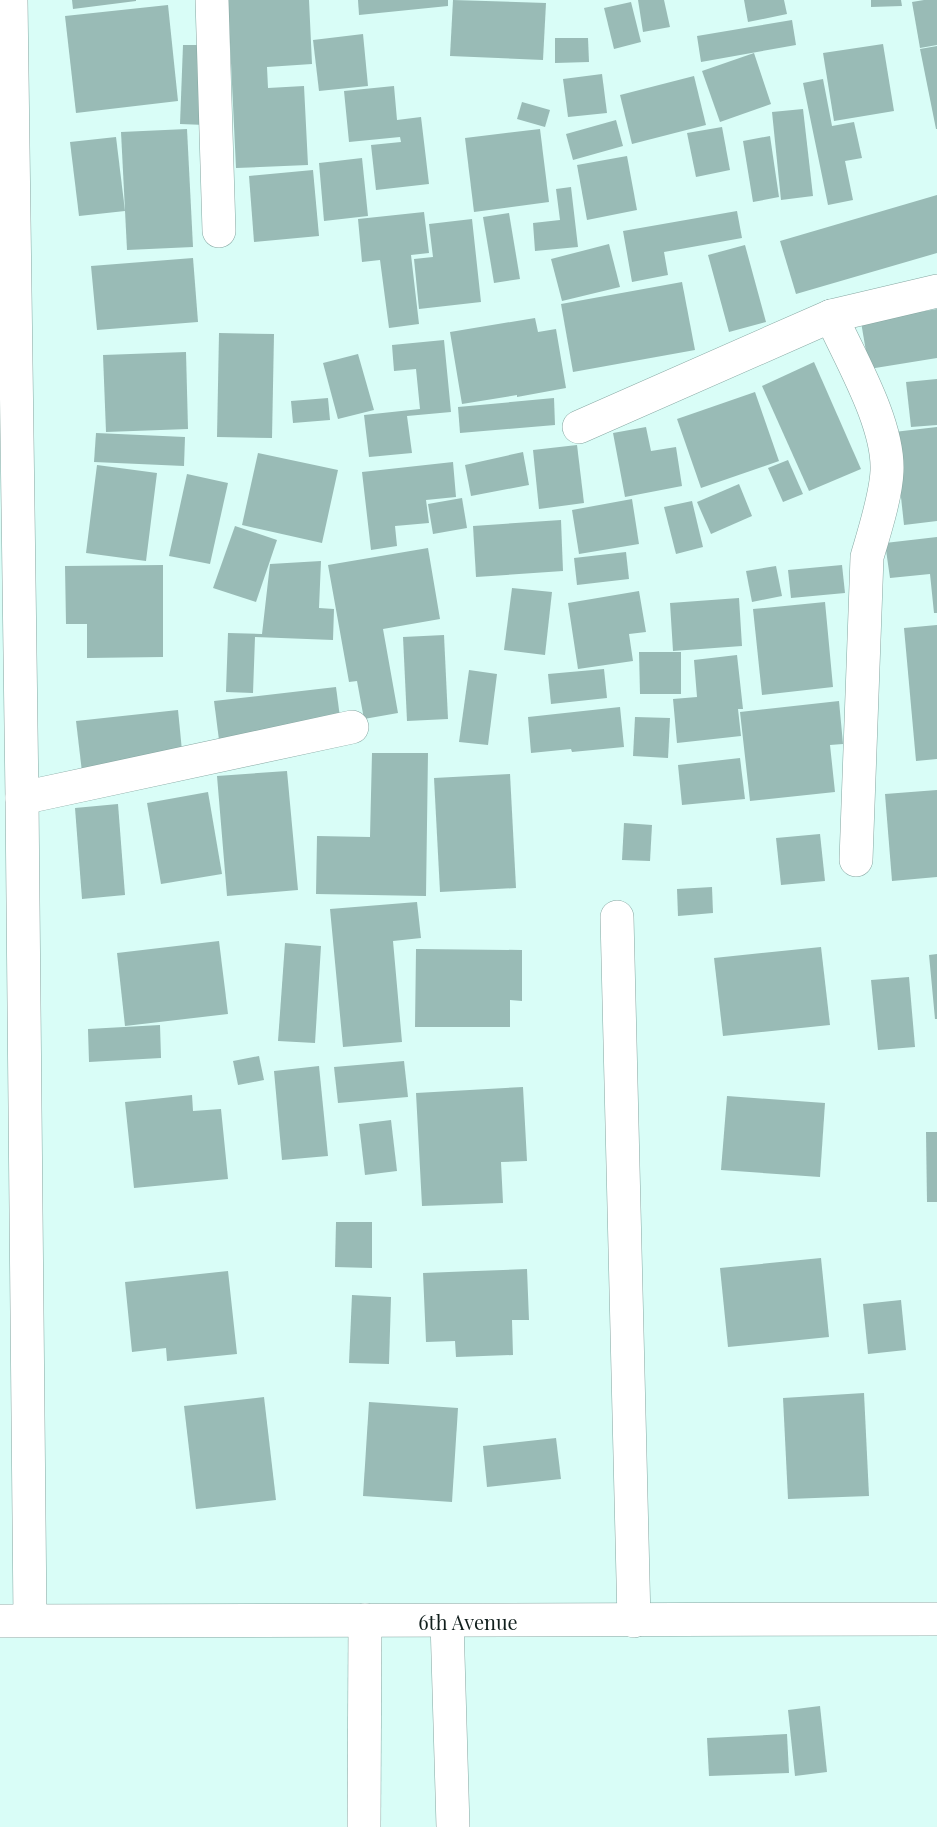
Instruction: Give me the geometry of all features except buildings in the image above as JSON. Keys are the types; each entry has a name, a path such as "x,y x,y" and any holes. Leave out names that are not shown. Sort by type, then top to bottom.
{"street":[{"path":"11,0 22,798 15,1620"},
{"path":"212,0 219,231"},
{"path":"579,427 831,316 937,291"},
{"path":"831,316 881,425 887,471 867,557 856,860"},
{"path":"22,798 352,727"},
{"path":"617,917 634,1620"},
{"name":"6th Avenue","path":"15,1620 937,1619"},
{"path":"364,1827 365,1620"},
{"path":"447,1621 453,1827"}]}
